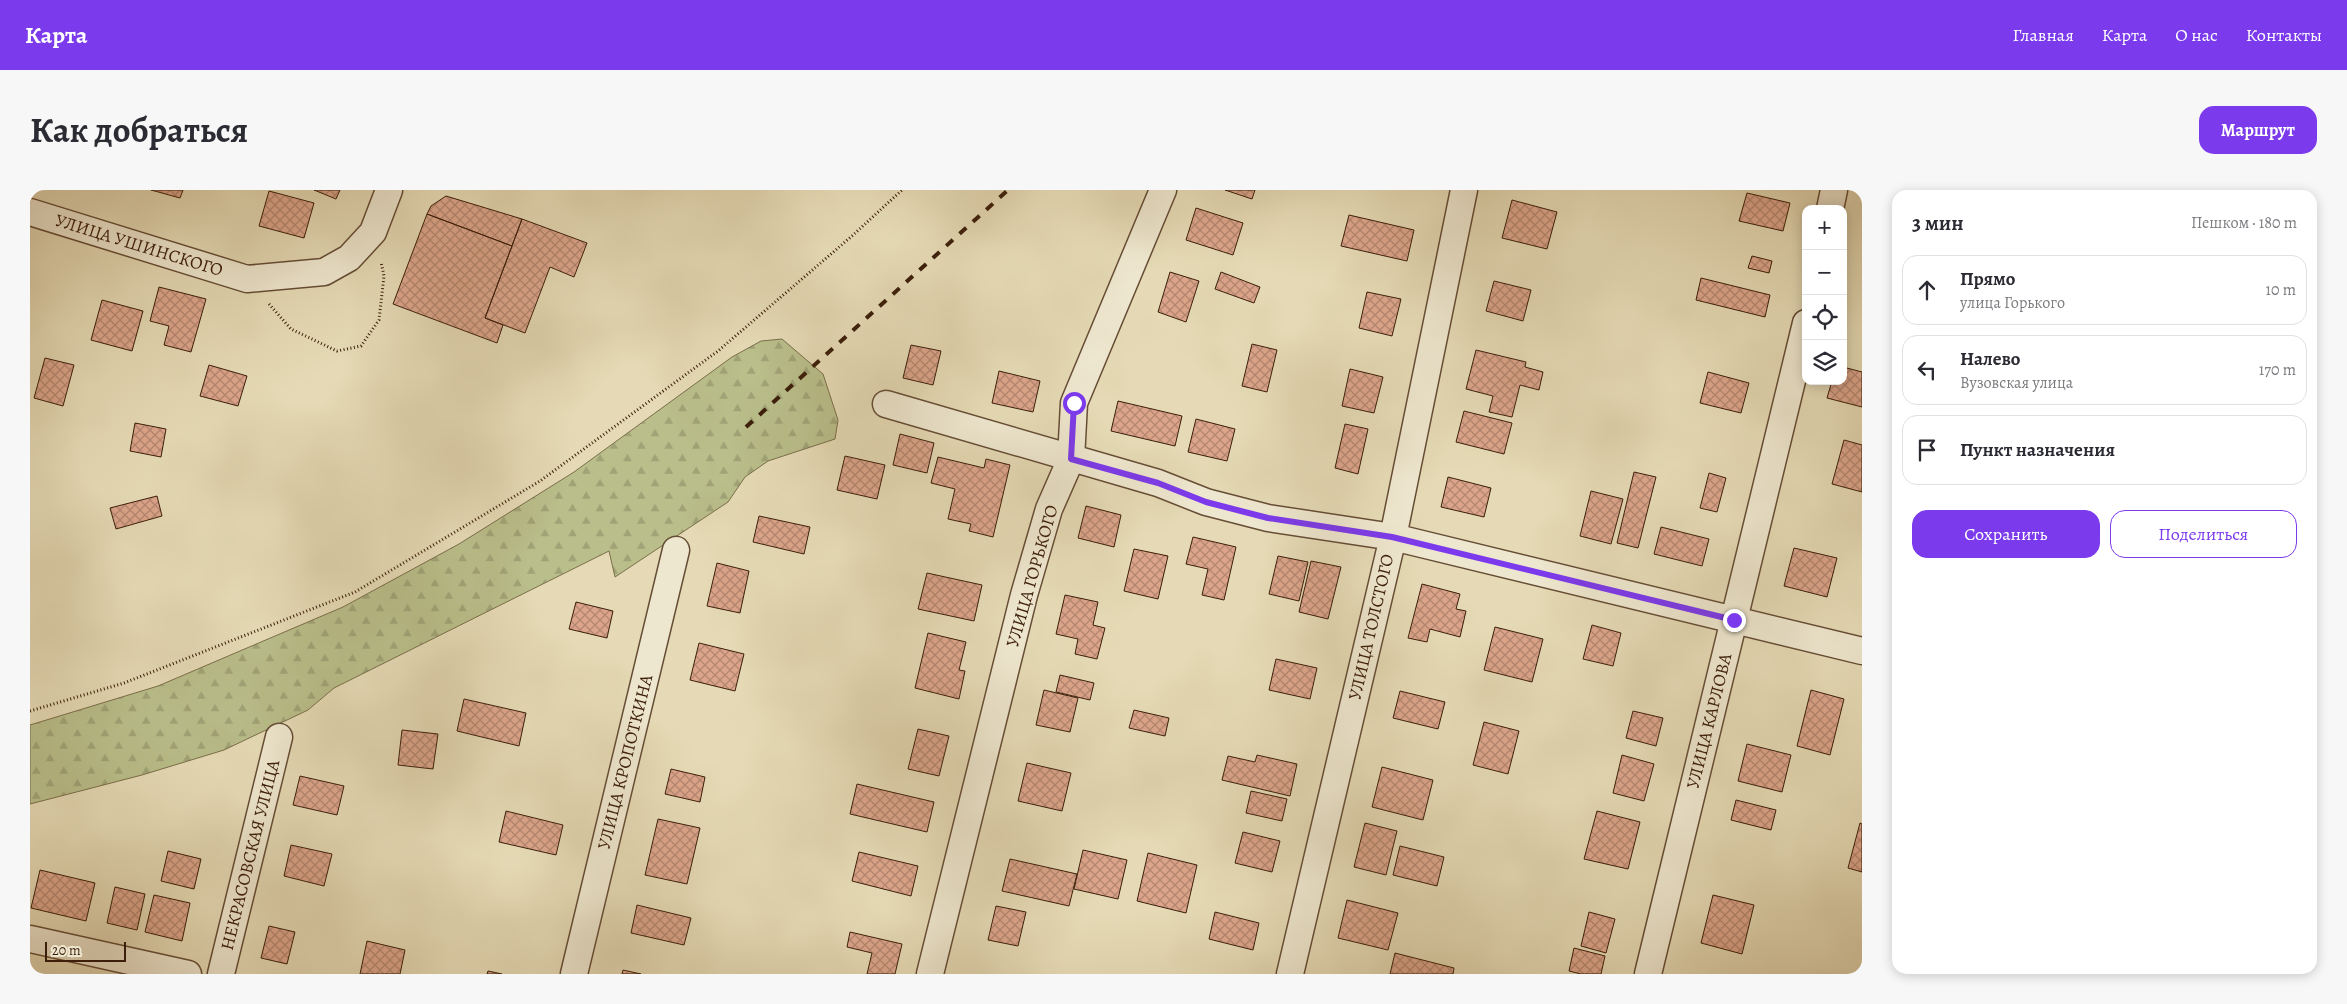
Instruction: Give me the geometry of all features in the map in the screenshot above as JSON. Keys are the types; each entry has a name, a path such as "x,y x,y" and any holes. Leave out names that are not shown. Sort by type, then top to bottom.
{"street":[{"path":"30,198 33,190"},
{"path":"247,279 324,272 349,258 373,232 389,190"},
{"name":"УЛИЦА ГОРЬКОГО","path":"930,974 1024,596 1049,509 1071,459 1074,403 1163,190"},
{"name":"УЛИЦА ТОЛСТОГО","path":"1290,974 1392,537 1464,190"},
{"path":"1831,205 1834,190"},
{"name":"УЛИЦА УШИНСКОГО","path":"30,212 247,279"},
{"name":"УЛИЦА КАРЛОВА","path":"1648,974 1802,340"},
{"path":"886,404 1158,483 1206,502 1268,518 1392,537 1862,651"},
{"name":"УЛИЦА КРОПОТКИНА","path":"574,974 676,550"},
{"name":"НЕКРАСОВСКАЯ УЛИЦА","path":"221,974 279,737"},
{"path":"30,939 188,974"}],"path":[{"path":"30,711 124,683 363,587 540,481 718,351 845,243 902,190"},
{"path":"247,279 292,329 337,351 361,346 379,320 384,276 373,232"}],"green space":[{"path":"782,339 823,374 838,420 835,439 768,461 745,477 728,502 615,577 609,551 334,688 308,710 224,750 142,775 30,804 30,725 158,686 343,607 459,544 574,472 732,357 761,341"}],"building":[{"path":"151,190 183,190 180,198"},
{"path":"314,190 340,190 336,199"},
{"path":"1225,190 1255,190 1252,199"},
{"path":"269,191 314,203 304,238 259,226"},
{"path":"1747,193 1790,203 1783,231 1739,221"},
{"path":"446,196 522,219 512,246 427,214 431,206"},
{"path":"1512,200 1557,212 1547,249 1502,238"},
{"path":"1196,208 1243,223 1233,255 1186,240"},
{"path":"427,214 512,246 485,318 503,325 497,343 393,304"},
{"path":"1349,215 1414,230 1407,261 1341,246"},
{"path":"522,219 587,243 574,277 550,267 525,333 485,318"},
{"path":"1752,256 1772,261 1769,273 1748,268"},
{"path":"1170,272 1199,281 1186,322 1158,312"},
{"path":"1221,272 1260,287 1254,303 1215,289"},
{"path":"1701,278 1770,295 1765,317 1696,300"},
{"path":"1494,281 1531,290 1523,321 1486,311"},
{"path":"159,287 206,299 191,352 164,345 169,326 150,321"},
{"path":"1367,292 1401,299 1392,336 1359,328"},
{"path":"102,300 143,311 132,351 91,340"},
{"path":"1252,344 1277,350 1267,392 1242,386"},
{"path":"911,345 941,351 933,385 903,378"},
{"path":"1476,350 1526,362 1525,367 1543,372 1539,390 1520,385 1512,417 1489,412 1493,396 1466,389"},
{"path":"45,358 74,365 63,406 34,398"},
{"path":"209,365 247,376 238,406 200,396"},
{"path":"1847,368 1862,372 1862,407 1827,398 1831,385 1847,385"},
{"path":"1350,369 1383,377 1374,413 1342,406"},
{"path":"999,371 1040,381 1033,412 992,403"},
{"path":"1708,372 1749,383 1741,413 1700,403"},
{"path":"1118,401 1182,416 1175,446 1111,431"},
{"path":"1464,411 1512,423 1504,454 1456,442"},
{"path":"1196,419 1235,429 1227,461 1188,452"},
{"path":"135,423 166,429 161,457 130,451"},
{"path":"1345,424 1368,429 1358,474 1335,468"},
{"path":"900,434 934,443 927,473 893,465"},
{"path":"1844,440 1862,445 1862,492 1832,484"},
{"path":"845,456 885,465 877,499 837,490"},
{"path":"938,457 984,468 986,459 1010,465 993,537 969,531 971,524 948,519 955,489 931,483"},
{"path":"1634,472 1656,477 1638,548 1617,543"},
{"path":"1709,473 1726,478 1717,512 1700,508"},
{"path":"1448,477 1491,488 1484,517 1441,507"},
{"path":"1591,491 1623,499 1611,544 1580,536"},
{"path":"157,496 162,516 116,529 110,508"},
{"path":"1086,506 1121,515 1114,547 1078,538"},
{"path":"759,516 810,527 804,554 753,542"},
{"path":"1661,527 1709,539 1702,566 1654,554"},
{"path":"1193,537 1236,547 1224,600 1202,595 1208,569 1186,564"},
{"path":"1794,548 1837,558 1827,597 1784,586"},
{"path":"1134,549 1168,556 1158,599 1124,591"},
{"path":"1278,556 1308,562 1299,601 1269,594"},
{"path":"1311,561 1341,567 1328,619 1299,612"},
{"path":"717,563 749,571 740,613 707,606"},
{"path":"927,573 982,585 974,621 918,609"},
{"path":"1422,584 1460,594 1456,609 1466,611 1460,637 1430,629 1427,642 1408,638"},
{"path":"1065,595 1098,602 1093,625 1105,628 1097,659 1075,654 1078,639 1056,634"},
{"path":"576,602 613,611 607,638 569,629"},
{"path":"1592,625 1621,633 1613,666 1583,659"},
{"path":"1495,627 1543,639 1532,682 1484,670"},
{"path":"928,633 966,642 959,670 965,671 959,699 915,688"},
{"path":"699,643 744,654 735,691 690,680"},
{"path":"1276,659 1317,668 1310,699 1269,690"},
{"path":"1060,675 1094,683 1090,700 1056,692"},
{"path":"1044,690 1078,698 1070,732 1036,725"},
{"path":"1811,690 1844,699 1830,755 1797,746"},
{"path":"1400,691 1445,702 1438,729 1393,718"},
{"path":"464,699 526,713 519,746 457,731"},
{"path":"1134,710 1169,718 1165,736 1129,728"},
{"path":"1633,711 1663,718 1656,746 1626,738"},
{"path":"1484,722 1519,731 1508,774 1473,765"},
{"path":"918,729 949,736 939,776 908,769"},
{"path":"402,730 438,734 433,769 398,765"},
{"path":"1747,744 1791,755 1782,792 1738,781"},
{"path":"1257,755 1297,764 1290,796 1222,780 1228,756 1255,762"},
{"path":"1622,755 1654,764 1644,801 1613,793"},
{"path":"1027,763 1071,773 1062,811 1018,801"},
{"path":"1382,767 1433,780 1423,820 1372,807"},
{"path":"671,769 705,777 700,802 665,794"},
{"path":"300,776 344,786 337,815 293,805"},
{"path":"857,784 934,802 927,832 850,814"},
{"path":"1251,791 1287,799 1282,821 1246,813"},
{"path":"1736,800 1776,810 1771,830 1731,820"},
{"path":"506,811 563,825 556,855 499,842"},
{"path":"1597,811 1640,822 1628,869 1584,859"},
{"path":"658,819 700,828 687,884 645,875"},
{"path":"1365,823 1397,831 1386,875 1354,867"},
{"path":"1860,823 1862,824 1862,872 1848,868"},
{"path":"1243,832 1280,841 1272,872 1235,863"},
{"path":"291,845 332,854 324,886 284,876"},
{"path":"1400,846 1444,857 1437,886 1393,875"},
{"path":"1083,850 1127,860 1118,899 1074,889"},
{"path":"168,851 201,859 194,889 161,881"},
{"path":"859,852 918,866 911,896 852,881"},
{"path":"1148,853 1197,865 1186,913 1137,901"},
{"path":"1010,859 1077,874 1069,906 1002,891"},
{"path":"40,870 95,883 86,921 31,908"},
{"path":"115,887 145,894 137,930 107,923"},
{"path":"154,895 190,903 182,941 145,932"},
{"path":"1713,895 1754,905 1742,954 1701,943"},
{"path":"1347,900 1398,913 1388,950 1338,938"},
{"path":"637,905 691,918 684,945 631,933"},
{"path":"996,906 1026,912 1018,946 988,940"},
{"path":"1215,912 1259,923 1253,950 1209,939"},
{"path":"1589,912 1615,919 1606,953 1581,946"},
{"path":"269,926 295,932 287,964 261,958"},
{"path":"850,932 902,944 895,974 867,974 872,953 847,947"},
{"path":"367,941 405,950 400,974 360,974"},
{"path":"1574,948 1605,956 1601,974 1581,974 1569,971"},
{"path":"1395,953 1454,968 1453,974 1390,974"},
{"path":"623,970 641,974 622,974"},
{"path":"488,971 502,974 487,974"}],"railway":[{"path":"746,427 1008,190"}],"route":[{"path":"1074,403 1071,459 1158,483 1206,502 1268,518 1392,537 1734,620"}]}
